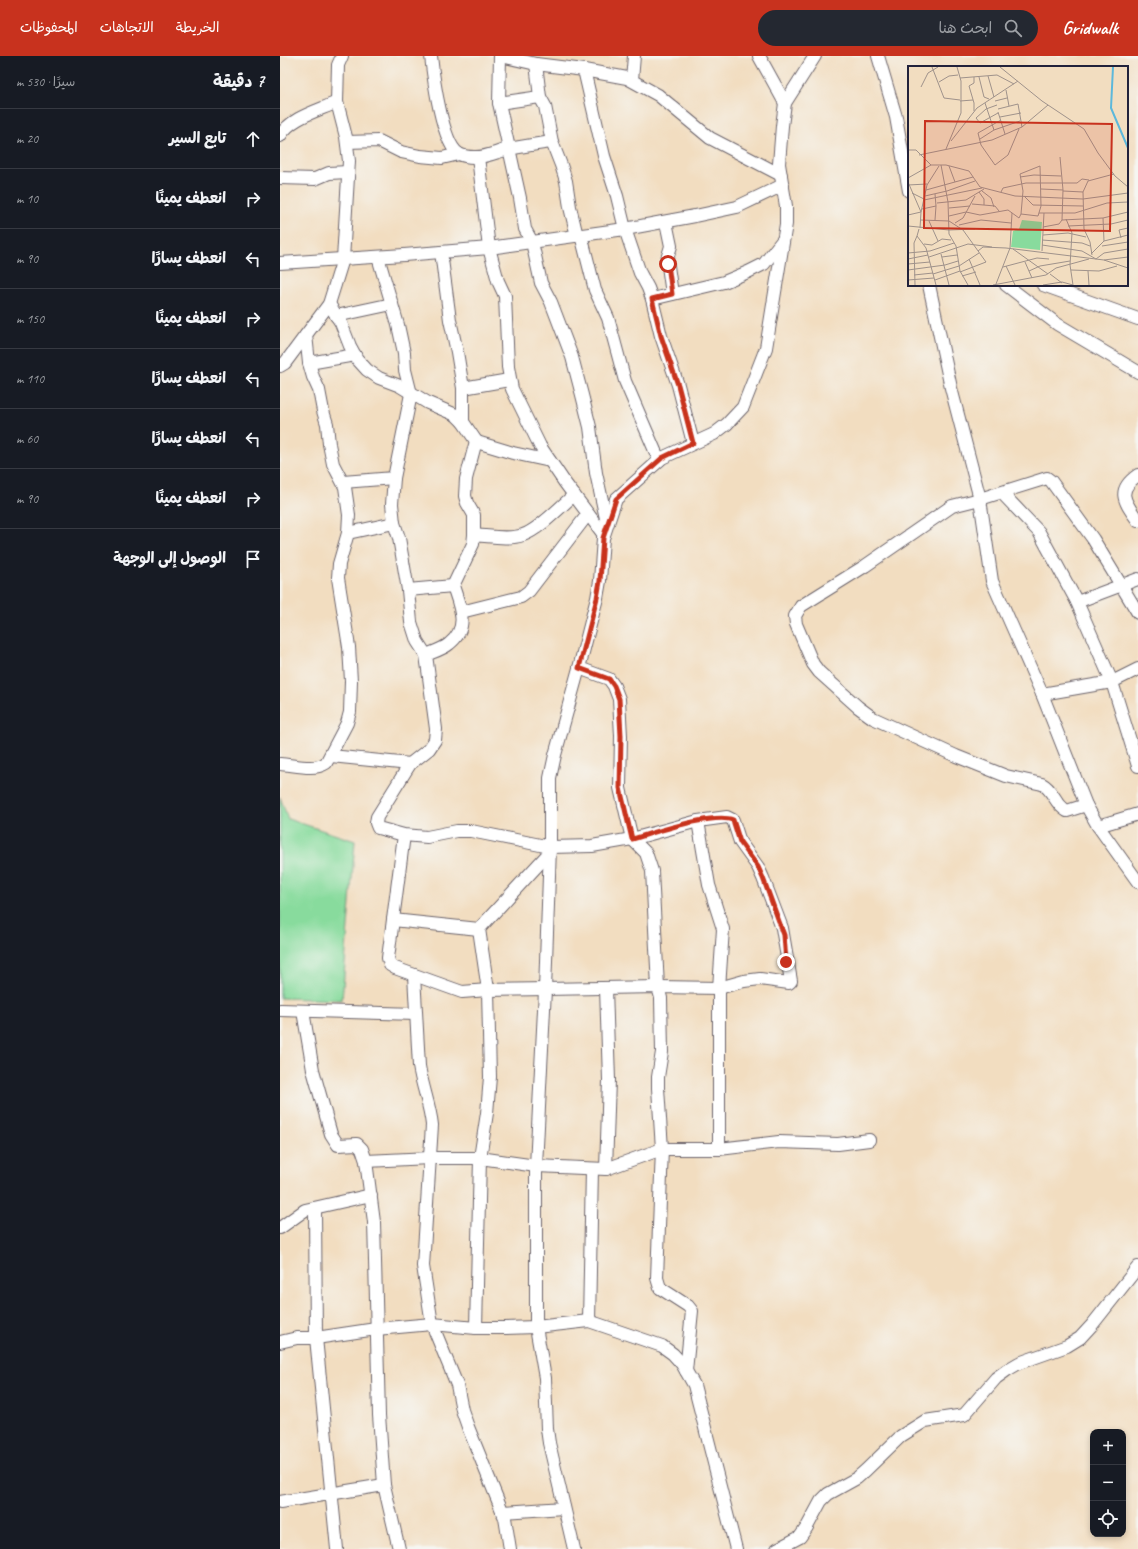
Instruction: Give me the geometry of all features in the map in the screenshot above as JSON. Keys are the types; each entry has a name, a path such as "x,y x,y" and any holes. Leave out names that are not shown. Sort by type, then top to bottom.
{"street":[{"path":"280,366 285,363 328,304 343,259 349,161 347,142 337,102 338,66 342,56"},
{"path":"431,56 433,79 442,118 452,146 459,154"},
{"path":"632,80 634,56"},
{"path":"759,56 785,103"},
{"path":"574,1549 547,1429 545,1378 536,1327 536,1166 545,990 550,850 550,778 597,598 604,535 616,499 659,460 714,434 743,407 766,348 782,240 786,224 786,206 779,156 785,103 815,56"},
{"path":"878,56 896,117 908,185"},
{"path":"607,523 596,473 590,427 572,357 551,302 541,283 532,242 525,229 520,198 499,103 507,57 536,64 584,70 632,80 658,95 710,138 782,180"},
{"path":"536,64 540,97 544,106 552,142 566,181 570,206 595,290 608,318 625,381 659,460"},
{"path":"584,70 604,156 617,196 625,229 640,274 652,299 659,331 678,385 693,443"},
{"path":"499,103 540,97"},
{"path":"280,136 287,126 295,121 337,102"},
{"path":"347,142 379,141 401,152 420,156 442,158 459,154 472,158 509,149 552,142"},
{"path":"478,157 489,248 498,281 505,296 509,380 540,446 604,535"},
{"path":"280,178 315,179 329,173 348,172"},
{"path":"280,263 489,248 625,229 737,207 782,180"},
{"path":"666,222 672,246 667,259 672,294"},
{"path":"652,299 724,282 764,264 782,240"},
{"path":"441,252 450,320 463,388 464,422"},
{"path":"378,257 398,325 404,353 405,370 411,394 394,478 392,504 394,523 399,538 408,590 411,622 417,641 426,655 436,729 435,740 429,748 410,764 377,817 376,823 378,828 404,835 426,837 457,831 471,831 550,850 592,846 632,839 698,821 727,817 733,820 740,842 758,867 763,878 782,928 790,981 789,983 786,983 772,980 752,980 719,988 658,987 488,990 462,992 395,968 390,965 388,958 404,835"},
{"path":"929,286 951,388 980,499 992,581 1042,694 1086,805 1098,826 1138,882"},
{"path":"1007,286 1057,324 1138,372"},
{"path":"1047,286 1138,319"},
{"path":"328,304 342,324 355,355 367,370 379,378 400,386 411,394 456,416 464,422 476,441 495,449 550,461"},
{"path":"336,316 392,304"},
{"path":"280,764 320,767 326,763 347,723 350,712 351,681 338,578 339,564 348,533 348,501 342,482 333,464 320,390 313,377 306,335"},
{"path":"310,363 355,355"},
{"path":"463,388 509,380"},
{"path":"426,655 448,644 457,634 462,622 454,586 473,544 474,515 465,496 466,480 476,441"},
{"path":"1138,475 1128,482 1124,494 1126,503 1138,521"},
{"path":"342,482 394,478"},
{"path":"1086,805 1067,811 1060,808 1047,786 1006,776 956,756 873,718 858,707 819,672 813,664 796,624 795,616 801,606 865,566 952,506 1002,493 1047,478 1051,481 1092,539 1138,614"},
{"path":"1002,493 1039,532 1076,602 1112,682 1138,766"},
{"path":"474,535 508,537 522,536 533,531 574,495"},
{"path":"461,612 521,597 529,591 588,514"},
{"path":"348,533 394,523"},
{"path":"1076,602 1138,579"},
{"path":"408,590 454,586"},
{"path":"579,668 609,679 614,686 619,699 621,736 620,788 632,839 646,853 652,871 658,987 661,998 662,1052 658,1077 662,1149 657,1278 660,1288 688,1306 692,1311 686,1371"},
{"path":"1042,694 1112,682 1138,669"},
{"path":"331,756 410,764"},
{"path":"1098,826 1138,814"},
{"path":"698,821 709,885 723,929 719,988 719,1149"},
{"path":"479,929 550,850"},
{"path":"393,920 479,929"},
{"path":"476,1328 480,1158 489,1093 488,990 479,929"},
{"path":"414,975 421,1081 431,1111 432,1125 422,1266 432,1324 457,1385 464,1416 502,1512 510,1549"},
{"path":"606,988 609,1080 606,1168"},
{"path":"280,1010 416,1014"},
{"path":"303,1010 313,1070 331,1134 338,1145 357,1144 362,1149 366,1161 374,1222 379,1415 384,1485 399,1549"},
{"path":"366,1161 430,1158 480,1158 536,1166 592,1169 606,1168 662,1149 719,1149 779,1142 838,1144 869,1140"},
{"path":"590,1321 592,1169"},
{"path":"280,1228 305,1210 370,1195"},
{"path":"315,1208 316,1338 337,1549"},
{"path":"777,1549 800,1537 821,1501 828,1494 862,1474 901,1436 925,1421 964,1415 996,1378 1007,1370 1019,1363 1067,1346 1080,1338 1092,1326 1138,1268"},
{"path":"280,1342 297,1338 316,1338 376,1329 432,1324 476,1328 536,1327 590,1321 662,1346 673,1354 682,1364 694,1385 736,1549"},
{"path":"280,1502 384,1485"},
{"path":"502,1512 564,1508"}],"green space":[{"path":"280,797 288,819 355,841 342,1000 280,998"}],"route":[{"path":"668,264 672,294 652,299 658,326 678,385 693,443 662,458 616,499 603,538 600,581 597,598 579,668 609,679 614,686 619,699 621,736 620,788 632,839 698,821 727,817 733,820 740,842 758,867 763,878 782,928 786,962"}]}
